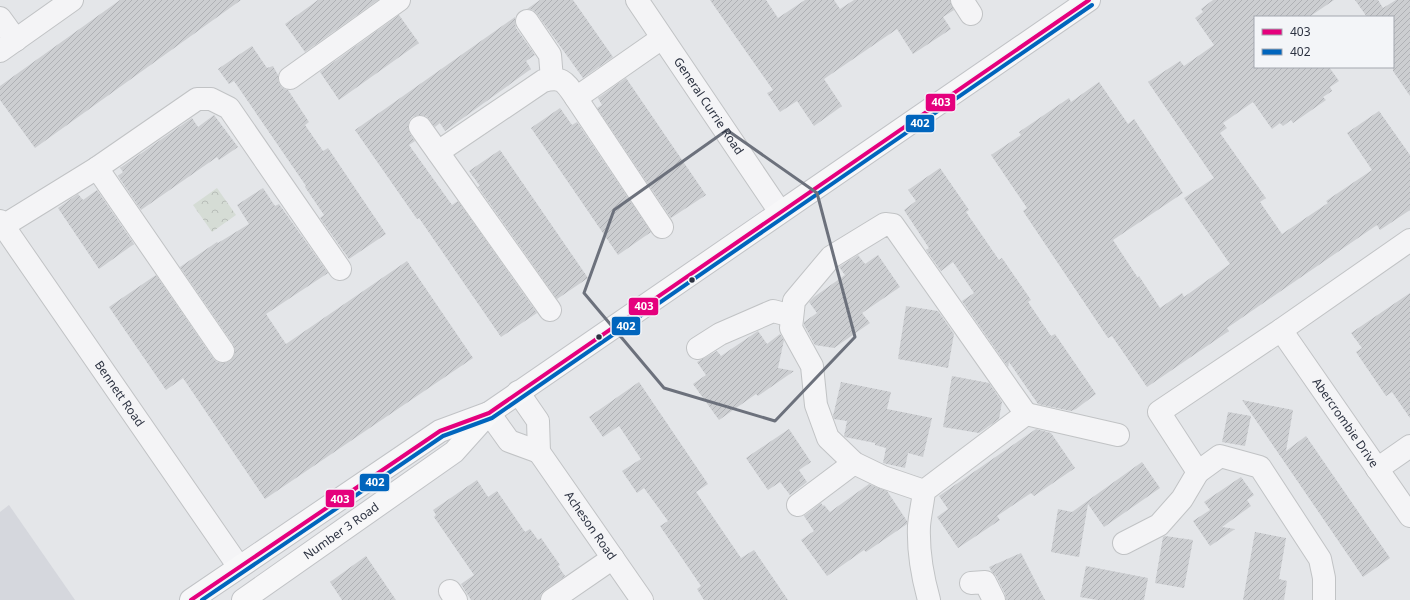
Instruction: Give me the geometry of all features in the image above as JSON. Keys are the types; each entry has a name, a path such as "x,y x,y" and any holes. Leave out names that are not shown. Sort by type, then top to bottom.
{"main road":[{"name":"Number 3 Road","path":"191,600 440,431 489,412 1089,0"},
{"name":"Number 3 Road","path":"244,600 454,452 489,412"},
{"path":"230,600 239,567"}],"street":[{"path":"0,18 8,46 72,0"},
{"path":"290,78 399,0"},
{"name":"General Currie Road","path":"637,0 780,212"},
{"path":"527,21 550,55 552,78"},
{"path":"576,98 662,38"},
{"path":"438,152 543,81 552,78 560,79 565,83 576,98 662,227"},
{"path":"2,223 97,168 196,100 211,99 229,108 340,269"},
{"path":"420,127 550,310"},
{"path":"97,168 223,351"},
{"name":"Bennett Road","path":"2,223 239,567"},
{"path":"924,491 883,477 854,463 828,438 816,405 812,366 791,328 794,300 831,258 884,224 894,225 1026,414 1118,435"},
{"path":"1198,472 1159,412 1281,330 1410,240"},
{"path":"698,348 720,334 773,311 792,316"},
{"name":"Abercrombie Drive","path":"1281,330 1410,516"},
{"path":"489,412 509,441 539,452 538,421 518,392"},
{"path":"929,600 923,578 919,525 924,491 1026,414"},
{"path":"1377,469 1410,446"},
{"name":"Acheson Road","path":"539,452 642,600"},
{"path":"1124,543 1159,525 1182,499 1198,472 1220,456 1260,467 1320,559 1324,578 1324,600"},
{"path":"798,505 854,463"},
{"path":"552,600 613,558"},
{"path":"971,583 984,582 994,600"}],"highlighted area":[{"path":"727,130 817,193 855,337 775,421 664,388 584,293 614,210"}],"shaded area":[{"path":"9,505 75,600 0,600 0,512"}],"green space":[{"path":"217,188 236,215 212,232 193,205"}],"building":[{"path":"120,0 241,0 35,148 0,100 0,86"},
{"path":"318,0 378,0 305,52 285,24"},
{"path":"540,0 573,0 613,57 583,78 537,14 533,10 527,9"},
{"path":"710,0 766,0 778,18 805,0 834,0 840,9 854,0 950,0 954,10 943,17 951,29 913,54 897,29 824,79 842,106 814,126 797,101 780,112 767,93 773,90"},
{"path":"1213,0 1334,0 1310,16 1254,16 1254,68 1330,68 1339,81 1330,87 1332,91 1323,97 1326,100 1293,123 1291,120 1283,126 1280,123 1272,129 1253,102 1223,123 1227,128 1220,133 1266,198 1260,202 1282,234 1328,203 1326,201 1372,170 1347,133 1379,111 1410,155 1410,210 1380,230 1377,225 1227,328 1229,331 1147,387 1112,336 1108,338 1023,211 1027,208 991,155 1021,135 1019,132 1069,98 1071,102 1099,82 1128,124 1134,119 1183,193 1113,240 1160,308 1182,293 1184,297 1230,264 1184,198 1214,178 1148,82 1180,61 1184,66 1214,45 1195,18 1203,12 1201,9"},
{"path":"1355,0 1378,0 1383,8 1396,0 1410,0 1410,96 1393,71 1394,16 1366,16"},
{"path":"399,15 419,43 339,100 320,72"},
{"path":"515,17 516,28 535,55 526,61 531,69 445,131 440,123 435,127 426,116 419,115 412,117 409,121 408,128 415,141 409,145 452,205 458,201 537,313 501,337 419,218 417,219 355,130"},
{"path":"252,46 267,68 273,66 278,75 280,85 284,89 288,90 309,122 305,125 323,151 328,148 386,234 349,259 320,218 324,215 305,187 306,186 234,81 229,84 218,69"},
{"path":"626,78 706,195 671,218 597,108 602,105 598,98"},
{"path":"560,108 572,125 577,122 651,232 618,255 531,128"},
{"path":"214,115 238,147 219,160 217,157 141,210 118,176 123,172 120,168 192,118 198,127"},
{"path":"500,150 588,278 557,299 478,187 480,186 469,171"},
{"path":"940,168 969,210 966,212 999,260 1002,258 1031,300 1028,302 1051,336 1055,334 1096,394 1076,409 1071,411 1038,404 1009,362 1008,367 962,301 974,293 953,262 941,271 926,250 929,248 904,210 916,201 908,190"},
{"path":"263,188 275,206 279,204 328,273 266,314 286,344 407,261 473,358 265,499 183,378 166,390 109,307 156,275 213,358 217,362 224,363 230,361 234,356 235,350 233,344 180,267 217,242 218,243 249,224 237,205"},
{"path":"97,190 134,244 99,269 58,208 78,194 83,200"},
{"path":"858,255 865,264 878,255 900,287 862,313 870,323 834,348 815,345 804,325 804,322 817,313 809,302 845,275 839,267"},
{"path":"1410,293 1410,418 1392,392 1386,396 1356,352 1362,348 1351,333"},
{"path":"906,306 938,311 954,334 948,368 898,359"},
{"path":"758,331 767,344 780,334 784,340 778,368 794,371 758,396 756,394 719,420 693,384 706,375 697,362 717,351 721,356"},
{"path":"952,376 989,383 1002,402 999,419 979,433 943,427"},
{"path":"639,382 708,484 696,492 741,558 754,550 788,600 704,600 697,589 701,586 660,526 668,521 644,488 637,493 622,471 641,459 619,426 603,437 589,417"},
{"path":"841,382 891,392 887,409 932,418 923,457 908,453 905,468 883,463 886,448 875,445 875,443 845,437 847,421 834,419 833,416"},
{"path":"1242,400 1293,410 1286,451 1306,436 1390,558 1363,577"},
{"path":"1228,412 1251,416 1245,446 1222,442"},
{"path":"789,429 811,462 799,470 807,482 790,495 780,482 768,490 746,458"},
{"path":"1036,429 1051,433 1075,468 1034,496 1031,493 997,516 1000,520 958,548 937,517 948,509 939,496"},
{"path":"1142,462 1160,488 1104,527 1088,504 1079,557 1051,552 1058,509 1072,512"},
{"path":"1241,477 1254,495 1247,500 1251,506 1222,527 1235,529 1210,546 1193,521 1210,510 1204,502"},
{"path":"477,480 488,497 497,491 525,532 530,529 538,540 541,538 560,565 558,566 565,576 545,590 541,594 540,600 471,600 461,584 474,575 434,517 436,515 433,510"},
{"path":"869,484 887,491 907,521 907,524 866,552 864,550 827,576 801,540 814,531 804,516 821,503 830,512"},
{"path":"1255,532 1286,538 1279,579 1287,581 1284,600 1243,600"},
{"path":"1163,537 1193,540 1184,588 1155,583"},
{"path":"1021,553 1045,600 1006,600 1005,594 996,576 989,567"},
{"path":"366,556 396,600 342,600 330,582"},
{"path":"1086,566 1148,578 1144,600 1097,600 1080,597"}],"transit line":[{"name":"403","path":"191,600 440,431 489,413 1089,0"},
{"name":"402","path":"202,600 443,436 492,418 1092,5"}]}
